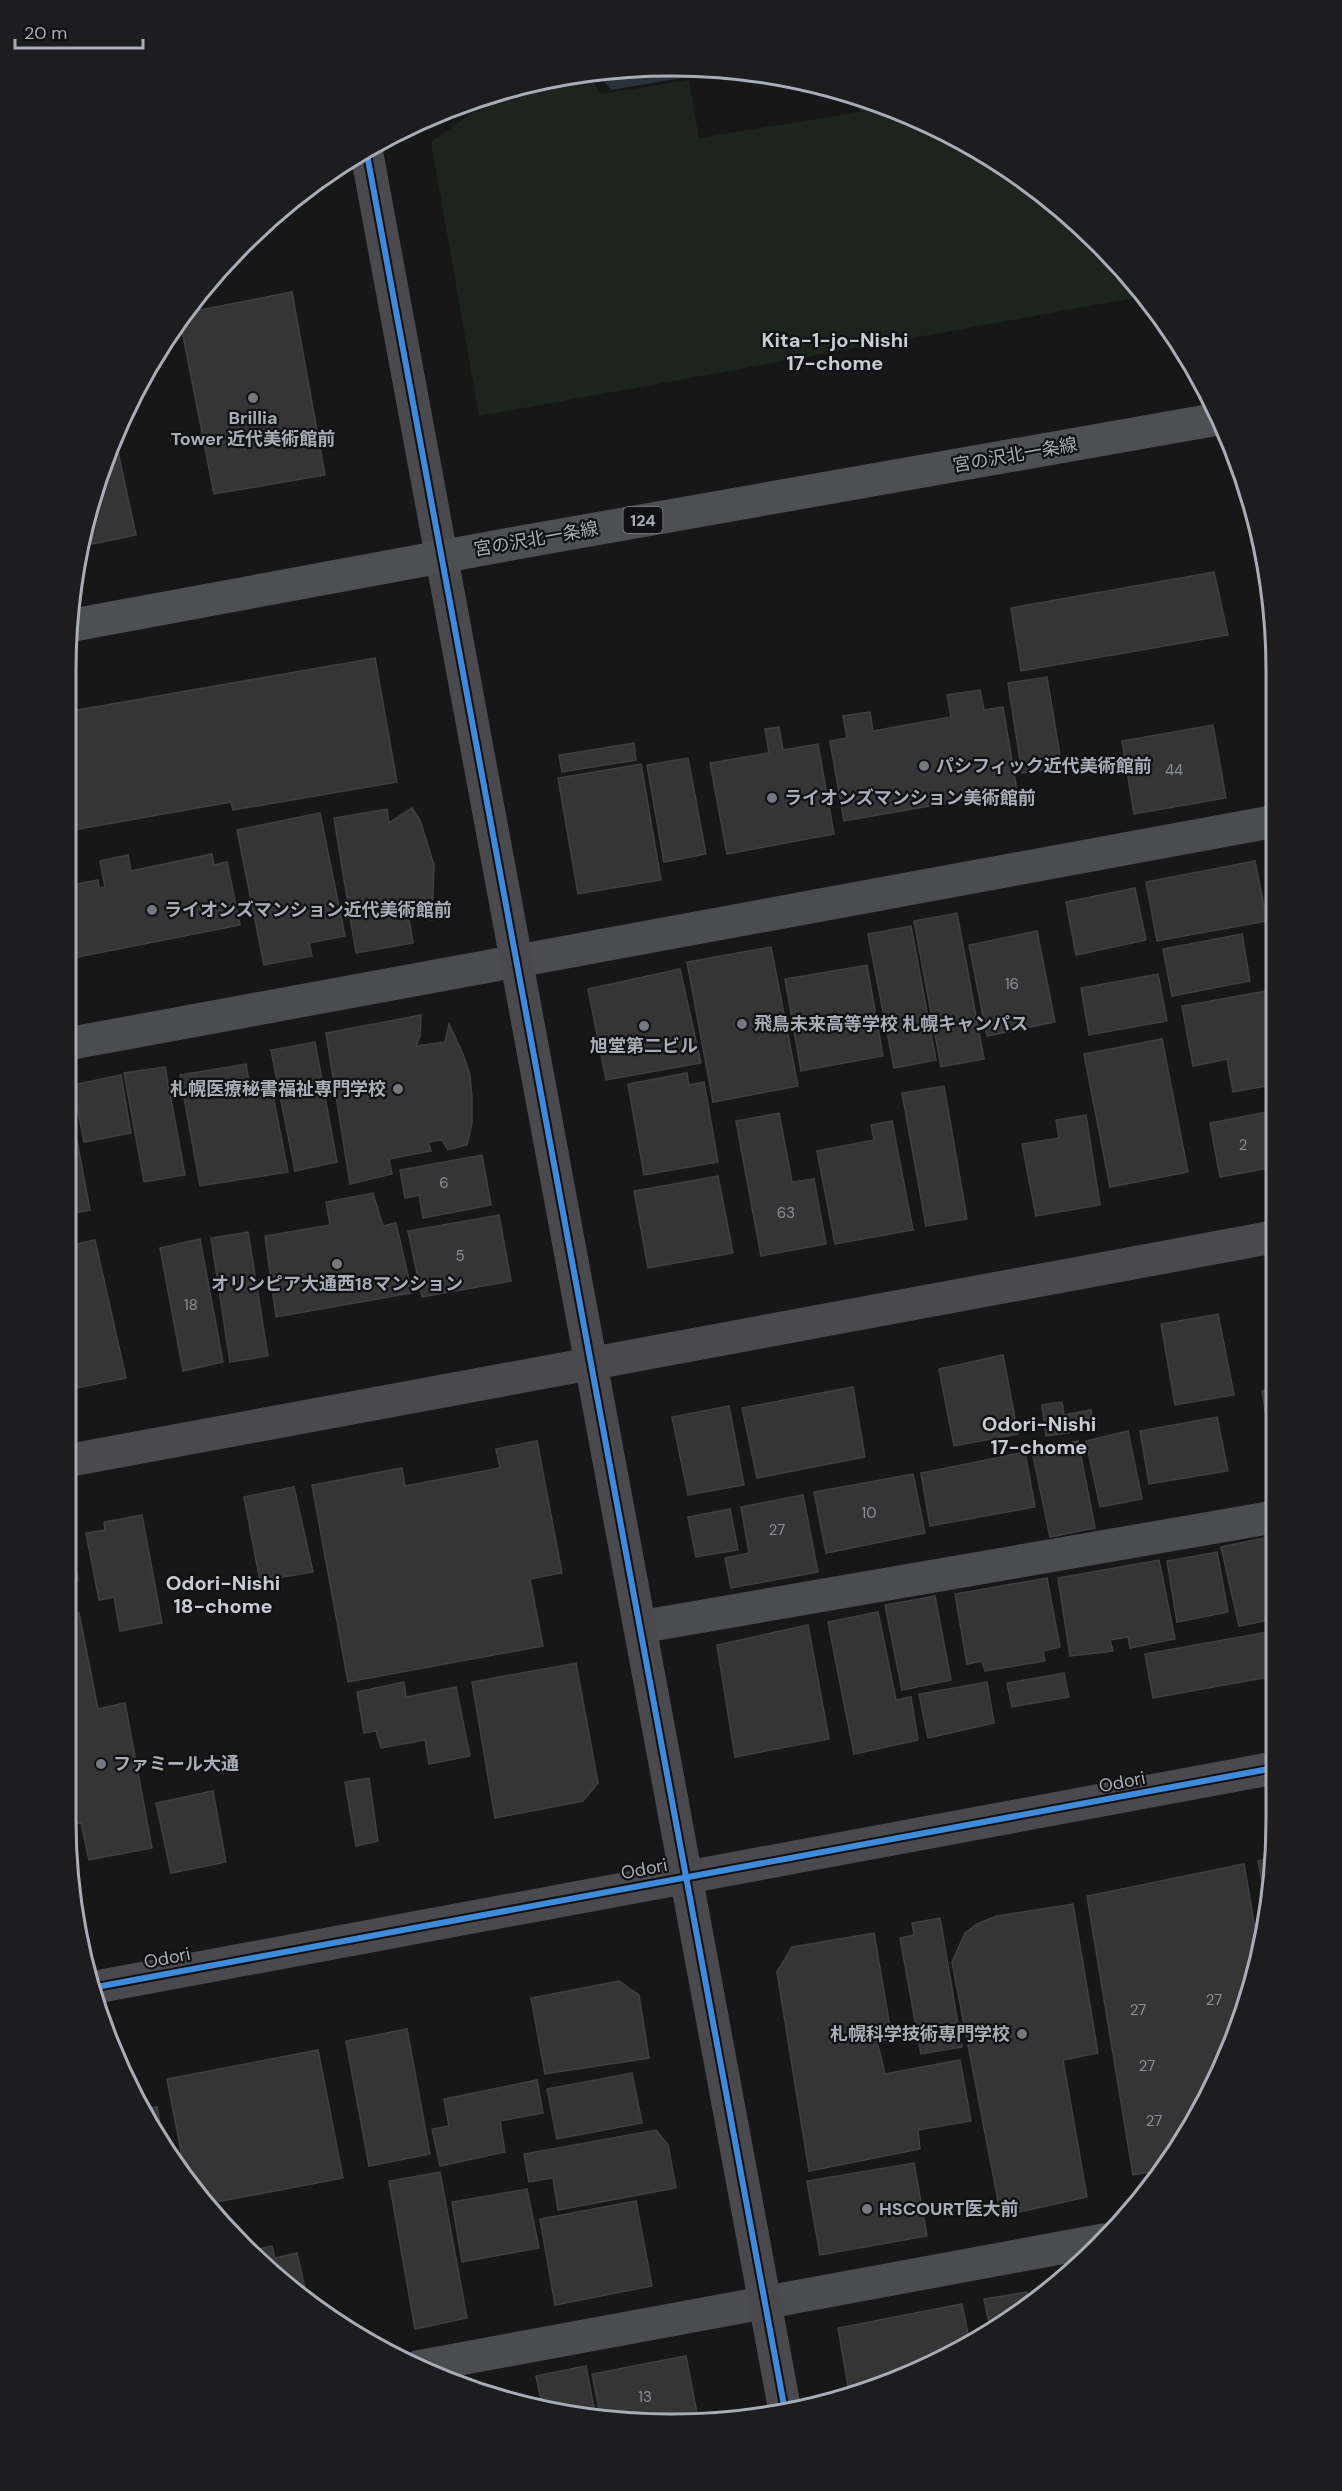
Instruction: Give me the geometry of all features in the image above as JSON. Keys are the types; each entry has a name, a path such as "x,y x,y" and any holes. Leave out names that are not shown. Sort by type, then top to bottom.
{"main road":[{"name":"宮の沢北一条線","path":"79,624 1210,420"}],"street":[{"path":"366,161 784,2404"},
{"path":"76,1042 1266,823"},
{"path":"76,1459 1266,1239"},
{"path":"640,1627 1266,1518"},
{"name":"Odori","path":"101,1986 1266,1770"},
{"path":"432,2364 1088,2242"}],"shaded area":[{"path":"688,77 611,90 604,81"},
{"path":"689,80 699,138 860,112 859,107 934,138 968,156 1033,199 1091,251 1134,298 479,416 431,142 480,108 555,88 592,82 601,94"}],"building":[{"name":"Brillia Tower 近代美術館前","path":"292,292 325,475 214,494 183,333 198,310"},
{"path":"118,453 136,535 91,544 108,480"},
{"path":"1214,572 1228,635 1021,671 1011,608"},
{"path":"375,658 397,782 233,810 231,802 76,829 76,710"},
{"path":"1047,677 1062,767 1022,773 1008,683"},
{"name":"パシフィック近代美術館前","path":"980,690 984,710 1003,707 1017,791 844,821 830,741 847,738 843,716 870,712 873,731 951,717 947,695"},
{"path":"1213,725 1226,798 1134,814 1122,741"},
{"name":"ライオンズマンション美術館前","path":"779,727 783,750 818,744 834,834 727,854 710,763 769,753 765,729"},
{"path":"634,743 636,760 562,772 559,755"},
{"path":"688,758 706,854 664,862 647,765"},
{"path":"641,764 661,880 578,894 558,778"},
{"path":"412,808 420,820 434,865 432,920 408,914 413,943 356,953 334,818 387,809 389,823"},
{"path":"320,813 345,936 309,943 312,956 264,965 237,830"},
{"name":"ライオンズマンション近代美術館前","path":"212,854 214,865 227,862 240,925 76,957 76,884 98,880 99,888 105,887 100,861 128,855 131,871"},
{"path":"1255,861 1266,921 1157,941 1146,882"},
{"path":"1135,888 1146,940 1076,955 1066,902"},
{"path":"957,913 984,1059 941,1067 914,921"},
{"path":"911,926 936,1060 894,1068 868,934"},
{"path":"1037,931 1055,1022 987,1036 969,945"},
{"path":"1242,934 1250,981 1172,996 1163,949"},
{"name":"飛鳥未来高等学校 札幌キャンパス","path":"771,947 798,1086 713,1102 687,962"},
{"path":"867,965 883,1056 801,1071 785,979"},
{"name":"旭堂第二ビル","path":"680,969 701,1063 606,1080 588,989"},
{"path":"1158,974 1167,1021 1089,1035 1081,988"},
{"path":"1266,991 1266,1086 1233,1092 1227,1059 1193,1066 1182,1006"},
{"path":"421,1015 420,1036 416,1046 445,1042 449,1024 463,1054 470,1075 472,1099 472,1123 467,1145 448,1150 442,1140 428,1142 431,1151 389,1159 392,1174 350,1184 326,1033"},
{"path":"1162,1039 1188,1172 1110,1187 1084,1054"},
{"path":"315,1042 337,1162 295,1171 271,1050"},
{"path":"246,1064 251,1093 272,1090 288,1172 200,1186 180,1075"},
{"path":"165,1067 185,1175 144,1182 124,1073"},
{"path":"687,1073 689,1085 704,1082 718,1162 644,1175 628,1084"},
{"path":"121,1075 131,1133 84,1142 76,1101 76,1084"},
{"path":"944,1086 967,1219 926,1226 902,1093"},
{"path":"1266,1112 1266,1168 1220,1177 1210,1123"},
{"path":"779,1113 792,1182 814,1179 826,1244 761,1256 736,1121"},
{"path":"1086,1115 1100,1205 1036,1216 1022,1144 1059,1138 1056,1120"},
{"path":"892,1121 913,1230 835,1244 817,1151 874,1140 871,1125"},
{"path":"76,1136 90,1210 76,1213"},
{"path":"482,1155 491,1205 423,1218 419,1195 405,1198 400,1170"},
{"path":"718,1176 733,1253 648,1268 634,1191"},
{"name":"オリンピア大通西18マンション","path":"373,1193 383,1226 396,1223 412,1293 276,1317 265,1236 330,1225 326,1202"},
{"path":"499,1215 511,1281 422,1297 408,1231"},
{"path":"248,1232 268,1356 230,1362 211,1238"},
{"path":"200,1239 223,1362 183,1371 160,1248"},
{"path":"95,1240 126,1378 76,1388 76,1244"},
{"path":"1218,1314 1234,1395 1175,1405 1161,1324"},
{"path":"1003,1355 1018,1434 954,1446 939,1369"},
{"path":"853,1387 865,1457 757,1478 742,1408"},
{"path":"1266,1390 1266,1415 1262,1391"},
{"path":"1062,1402 1064,1415 1091,1410 1094,1429 1046,1436 1042,1405"},
{"path":"729,1406 744,1485 688,1495 672,1417"},
{"path":"1217,1417 1228,1471 1149,1484 1140,1431"},
{"path":"1128,1431 1142,1499 1100,1507 1086,1441"},
{"path":"537,1441 562,1573 530,1579 543,1646 348,1682 312,1485 402,1468 405,1486 500,1468 496,1449"},
{"path":"1078,1441 1095,1528 1050,1537 1032,1451"},
{"path":"1025,1452 1035,1507 930,1526 921,1473"},
{"path":"913,1474 925,1533 826,1553 814,1492"},
{"path":"294,1487 313,1572 260,1581 244,1497"},
{"path":"803,1495 818,1572 731,1588 725,1558 749,1553 741,1507"},
{"path":"730,1509 738,1550 696,1557 688,1517"},
{"path":"142,1515 162,1623 120,1631 114,1597 99,1600 86,1533 105,1530 104,1522"},
{"path":"1266,1537 1266,1621 1239,1626 1221,1547"},
{"path":"1217,1552 1228,1612 1177,1622 1167,1561"},
{"path":"1159,1560 1175,1639 1130,1648 1128,1637 1110,1640 1113,1651 1070,1656 1058,1578"},
{"path":"1047,1578 1060,1647 1043,1651 1045,1661 985,1671 982,1661 967,1664 955,1594"},
{"path":"935,1596 951,1680 902,1690 885,1605"},
{"path":"878,1612 896,1700 911,1697 918,1740 854,1754 828,1622"},
{"name":"ファミール大通","path":"79,1613 98,1709 125,1703 152,1848 89,1860 81,1823 76,1824 76,1614"},
{"path":"808,1625 829,1739 735,1757 717,1645"},
{"path":"1266,1632 1266,1677 1153,1698 1145,1654"},
{"path":"576,1663 598,1783 583,1801 495,1818 472,1682"},
{"path":"1064,1673 1069,1697 1012,1707 1007,1683"},
{"path":"404,1682 406,1697 456,1687 470,1756 429,1764 425,1740 381,1748 376,1731 364,1733 357,1692"},
{"path":"987,1682 994,1723 928,1738 919,1694"},
{"path":"369,1778 378,1841 356,1846 345,1782"},
{"path":"213,1791 226,1862 171,1873 156,1803"},
{"path":"1264,1860 1262,1880 1258,1861"},
{"path":"1244,1864 1255,1929 1234,2011 1204,2083 1186,2117 1150,2172 1133,2175 1087,1896"},
{"path":"1073,1904 1098,2053 1063,2060 1087,2197 1001,2216 952,1962 965,1933 977,1924 997,1916"},
{"path":"940,1918 962,2047 921,2054 900,1938 914,1935 912,1923"},
{"path":"874,1933 892,2039 877,2041 885,2074 960,2060 971,2121 918,2130 920,2149 809,2171 777,1972 792,1947"},
{"path":"619,1981 639,1995 649,2058 545,2074 531,1998"},
{"path":"407,2029 430,2154 369,2166 346,2041"},
{"path":"318,2050 343,2178 216,2202 182,2158 167,2079"},
{"path":"632,2073 642,2123 557,2139 547,2089"},
{"path":"537,2080 543,2113 500,2121 505,2152 440,2166 432,2129 449,2126 444,2099"},
{"path":"157,2107 160,2123 156,2117 151,2108"},
{"path":"656,2130 668,2145 676,2188 558,2210 553,2178 529,2182 524,2154"},
{"name":"HSCOURT医大前","path":"914,2163 927,2236 820,2255 807,2181"},
{"path":"440,2172 467,2318 415,2329 389,2181"},
{"path":"527,2189 539,2248 462,2262 452,2202"},
{"path":"636,2201 652,2286 555,2305 540,2219"},
{"path":"272,2246 275,2258 297,2253 305,2289 279,2267 260,2249"},
{"path":"1027,2292 1028,2296 989,2322 984,2299"},
{"path":"962,2304 968,2335 899,2369 848,2387 838,2328"},
{"path":"686,2356 697,2413 632,2413 599,2410 592,2374"},
{"path":"586,2366 594,2409 541,2400 536,2376"}],"cycle path":[{"path":"368,160 784,2404"},
{"path":"101,1986 1266,1769"}],"place":[{"name":"Brillia Tower 近代美術館前","path":"253,398"},
{"name":"パシフィック近代美術館前","path":"924,766"},
{"name":"ライオンズマンション美術館前","path":"772,798"},
{"name":"ライオンズマンション近代美術館前","path":"152,910"},
{"name":"飛鳥未来高等学校 札幌キャンパス","path":"742,1024"},
{"name":"旭堂第二ビル","path":"644,1026"},
{"name":"札幌医療秘書福祉専門学校","path":"398,1089"},
{"name":"オリンピア大通西18マンション","path":"337,1264"},
{"name":"ファミール大通","path":"101,1764"},
{"name":"札幌科学技術専門学校","path":"1022,2034"},
{"name":"HSCOURT医大前","path":"867,2209"}],"district":[{"name":"Kita-1-jo-Nishi 17-chome","path":"835,352"},
{"name":"Odori-Nishi 17-chome","path":"1039,1436"},
{"name":"Odori-Nishi 18-chome","path":"223,1594"}]}
